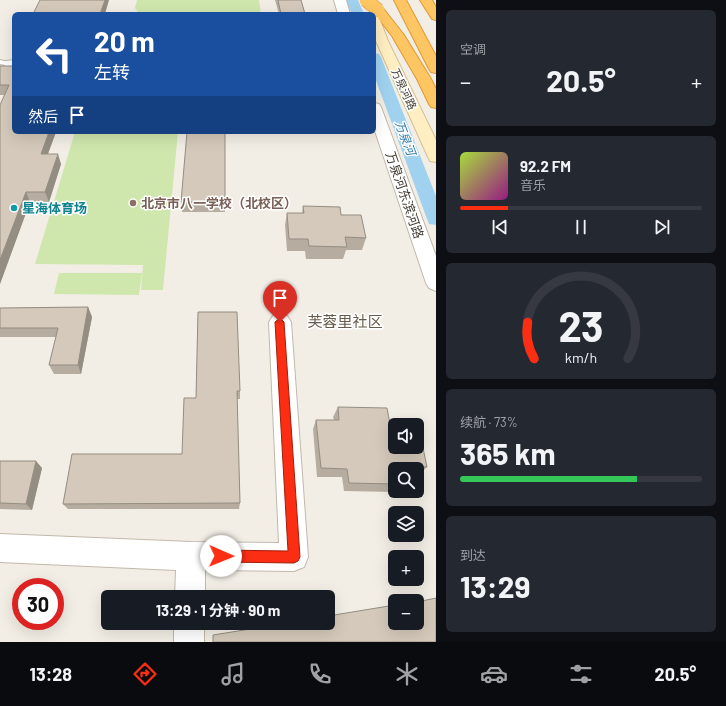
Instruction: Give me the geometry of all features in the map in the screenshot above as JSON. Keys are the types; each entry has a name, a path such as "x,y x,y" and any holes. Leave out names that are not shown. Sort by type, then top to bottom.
{"highway":[{"path":"400,0 436,69"},
{"path":"426,0 436,16"},
{"path":"376,17 398,35 436,104"}],"street":[{"path":"340,0 343,12"},
{"name":"万泉河路","path":"366,0 372,12"},
{"name":"万泉河路","path":"376,22 382,41 436,157"},
{"name":"万泉河东滨河路","path":"376,113 436,283"},
{"path":"0,548 191,556 294,557 280,322"},
{"path":"190,590 191,556"},
{"path":"189,630 189,642"}],"green space":[{"path":"137,0 259,0 261,12 138,12 135,8"},
{"path":"74,134 178,134 163,290 141,290 143,265 35,264"},
{"path":"59,273 142,273 139,295 54,294"}],"building":[{"path":"40,0 105,0 101,12 34,12"},
{"path":"278,0 301,0 304,12 281,12"},
{"name":"星海体育场","path":"0,66 12,66 12,134 48,134 41,154 58,154 45,192 26,192 0,260 0,105 9,85 0,85"},
{"path":"187,134 225,134 225,202 181,202"},
{"path":"303,206 340,207 341,215 361,215 366,238 345,237 347,247 309,246 308,239 289,239 287,213 304,213"},
{"path":"88,307 78,365 49,365 58,328 0,328 0,308"},
{"path":"198,312 237,312 240,391 237,391 240,503 63,504 72,454 182,454 184,398 196,398"},
{"path":"338,407 387,408 389,418 388,454 424,454 424,453 427,467 424,467 424,462 388,462 388,484 349,483 347,469 321,468 316,420 339,420"},
{"path":"0,461 36,461 26,504 0,503"},
{"path":"436,598 436,642 213,642 213,635 244,630 335,630 335,615 388,606 388,630 424,630 424,601"}],"waterway":[{"name":"万泉河","path":"352,0 357,12"},
{"name":"万泉河","path":"376,62 436,219"}],"place":[{"name":"北京市八一学校（北校区）","path":"133,203"},
{"name":"星海体育场","path":"14,208"}],"district":[{"name":"芙蓉里社区","path":"345,322"}],"route":[{"path":"221,556 294,557 280,322"}]}
